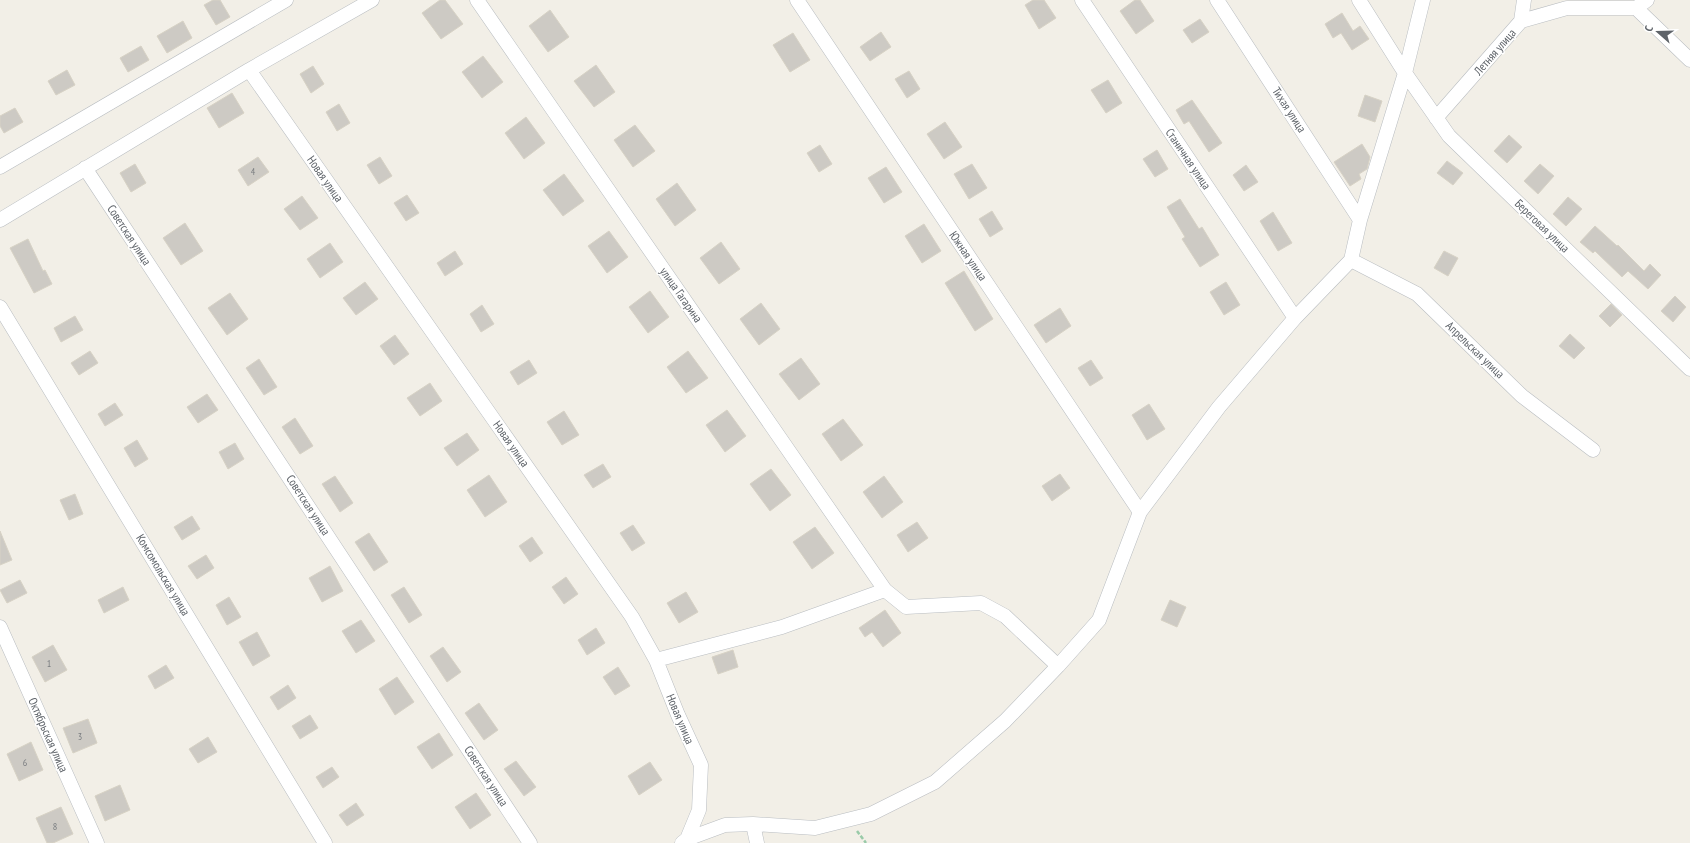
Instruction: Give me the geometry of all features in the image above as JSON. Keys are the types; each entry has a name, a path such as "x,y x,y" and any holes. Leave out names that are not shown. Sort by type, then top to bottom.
{"street":[{"path":"0,167 286,0"},
{"path":"0,220 249,70 372,0"},
{"name":"улица Гагарина","path":"477,0 885,590 906,606 981,603 1005,616 1058,666"},
{"name":"Южная улица","path":"796,0 1140,512"},
{"name":"Станичная улица","path":"1082,0 1295,318"},
{"name":"Тихая улица","path":"1217,0 1360,220"},
{"path":"1359,0 1405,73"},
{"path":"684,841 725,825 753,824 815,828 871,814 935,782 1005,721 1058,666 1099,620 1140,512 1219,407 1295,318 1351,260 1360,220 1405,73 1423,0"},
{"path":"1521,21 1524,0"},
{"name":"Летняя улица","path":"1436,118 1521,21 1567,8 1641,4 1690,60"},
{"name":"Новая улица","path":"249,70 632,617 656,660 678,715 701,765 699,810 684,841"},
{"name":"Береговая улица","path":"1405,73 1449,136 1690,369"},
{"name":"Советская улица","path":"85,168 530,843"},
{"name":"Апрельская улица","path":"1351,260 1417,294 1522,396 1593,450"},
{"name":"Комсомольская улица","path":"0,307 325,843"},
{"path":"656,660 782,627 885,590"},
{"name":"Октябрьская улица","path":"0,627 97,843"},
{"path":"753,824 757,843"}],"building":[{"path":"213,0 220,0 230,17 216,25 204,5"},
{"path":"440,0 445,0 463,24 441,39 422,13"},
{"path":"1033,0 1044,0 1056,18 1039,29 1025,5"},
{"path":"1135,0 1140,0 1154,21 1136,34 1120,11"},
{"path":"550,10 569,37 548,52 529,26"},
{"path":"1342,13 1353,31 1360,26 1369,39 1352,50 1341,33 1333,38 1325,24"},
{"path":"1200,19 1209,32 1192,43 1183,30"},
{"path":"183,21 192,38 167,53 157,36"},
{"path":"881,32 891,47 870,61 860,47"},
{"path":"793,33 810,60 790,72 773,45"},
{"path":"141,46 149,60 128,72 120,58"},
{"path":"483,56 503,82 482,98 462,72"},
{"path":"596,65 615,92 594,107 574,81"},
{"path":"313,66 324,84 311,93 300,74"},
{"path":"67,70 75,85 56,95 48,81"},
{"path":"909,71 920,89 907,98 895,79"},
{"path":"1108,80 1122,103 1106,113 1091,90"},
{"path":"232,93 244,113 219,128 207,108"},
{"path":"1365,95 1382,101 1375,122 1358,116"},
{"path":"1192,100 1222,143 1209,152 1189,121 1184,124 1176,110"},
{"path":"339,104 350,123 337,131 326,112"},
{"path":"15,108 23,122 4,133 0,126 0,116"},
{"path":"526,117 545,143 524,159 505,133"},
{"path":"945,122 962,147 944,159 927,134"},
{"path":"635,125 655,151 633,167 614,140"},
{"path":"1509,135 1522,147 1507,163 1494,151"},
{"path":"1362,144 1370,157 1367,169 1359,174 1361,179 1350,186 1334,162"},
{"path":"820,145 832,164 819,172 807,153"},
{"path":"1157,150 1168,169 1155,177 1143,159"},
{"path":"258,157 269,172 248,186 238,170"},
{"path":"380,157 392,176 379,184 367,165"},
{"path":"1447,161 1463,173 1453,185 1437,173"},
{"path":"135,164 146,183 131,192 120,173"},
{"path":"972,164 987,188 969,199 954,174"},
{"path":"1540,164 1554,176 1538,194 1524,181"},
{"path":"1246,165 1258,182 1244,191 1233,175"},
{"path":"886,167 902,192 884,203 868,178"},
{"path":"564,174 584,201 563,216 543,190"},
{"path":"677,183 696,210 675,226 656,199"},
{"path":"407,195 419,213 406,221 394,203"},
{"path":"302,196 318,218 300,230 284,209"},
{"path":"1568,197 1582,209 1566,226 1553,214"},
{"path":"1180,199 1199,229 1202,227 1219,255 1200,267 1182,239 1185,237 1167,207"},
{"path":"992,211 1003,229 990,237 979,219"},
{"path":"1273,212 1292,243 1278,251 1260,221"},
{"path":"185,223 203,251 181,265 163,238"},
{"path":"924,224 941,251 922,263 905,236"},
{"path":"1595,226 1617,246 1618,245 1644,271 1650,264 1661,275 1648,289 1628,271 1622,277 1595,251 1593,253 1580,242"},
{"path":"609,231 628,257 607,273 588,246"},
{"path":"28,239 43,271 45,270 52,284 34,293 10,248"},
{"path":"721,242 740,269 719,284 700,258"},
{"path":"330,243 343,262 320,278 307,259"},
{"path":"455,251 463,264 445,276 437,263"},
{"path":"1444,251 1458,258 1448,276 1434,268"},
{"path":"964,271 993,319 975,331 945,283"},
{"path":"365,282 378,299 356,315 343,298"},
{"path":"1226,282 1240,305 1224,315 1210,292"},
{"path":"650,291 669,317 648,333 629,307"},
{"path":"230,293 248,319 227,335 208,308"},
{"path":"1675,296 1686,307 1673,322 1661,311"},
{"path":"761,303 780,329 759,345 740,319"},
{"path":"1611,304 1622,315 1610,327 1599,316"},
{"path":"482,305 494,324 481,332 470,314"},
{"path":"1060,308 1071,326 1046,343 1034,325"},
{"path":"75,316 83,330 61,342 54,328"},
{"path":"1570,334 1585,348 1574,359 1559,346"},
{"path":"395,335 409,354 394,365 380,346"},
{"path":"90,351 98,363 79,375 71,363"},
{"path":"688,351 708,378 686,393 667,367"},
{"path":"801,358 820,384 799,400 779,374"},
{"path":"259,359 277,387 264,395 246,368"},
{"path":"529,360 537,373 518,385 510,372"},
{"path":"1091,360 1103,378 1090,386 1078,368"},
{"path":"430,383 442,401 420,416 407,398"},
{"path":"207,394 218,410 198,423 187,407"},
{"path":"115,403 123,415 105,426 98,414"},
{"path":"1149,404 1165,429 1147,440 1132,415"},
{"path":"727,410 746,436 725,452 706,425"},
{"path":"564,411 579,435 562,445 547,422"},
{"path":"295,418 313,446 300,454 282,427"},
{"path":"843,419 863,445 841,461 822,434"},
{"path":"467,433 479,450 457,466 444,448"},
{"path":"137,440 148,459 135,467 124,448"},
{"path":"235,443 244,459 228,469 219,452"},
{"path":"603,464 611,477 593,488 584,475"},
{"path":"771,469 791,495 770,511 750,484"},
{"path":"1060,474 1070,488 1052,501 1042,486"},
{"path":"489,475 507,502 485,517 467,490"},
{"path":"335,476 353,503 340,512 322,484"},
{"path":"884,476 903,502 882,518 863,492"},
{"path":"75,494 83,514 69,520 60,500"},
{"path":"192,516 200,529 182,540 174,527"},
{"path":"917,522 928,538 908,552 897,535"},
{"path":"633,525 645,543 632,551 620,533"},
{"path":"815,527 834,553 812,569 793,542"},
{"path":"0,531 12,560 0,565"},
{"path":"369,533 388,562 374,571 355,542"},
{"path":"532,537 543,553 530,562 519,546"},
{"path":"206,555 214,568 197,579 188,566"},
{"path":"330,566 343,591 322,602 309,578"},
{"path":"566,577 578,594 564,604 552,587"},
{"path":"20,580 27,593 7,603 0,590"},
{"path":"123,587 129,600 104,613 98,600"},
{"path":"404,587 422,615 409,623 391,595"},
{"path":"686,592 698,612 679,623 667,603"},
{"path":"229,597 241,617 227,625 216,605"},
{"path":"1170,600 1186,607 1177,627 1161,620"},
{"path":"885,610 901,633 883,647 872,632 865,637 859,628"},
{"path":"361,620 375,641 356,653 342,631"},
{"path":"596,628 605,643 587,655 578,640"},
{"path":"257,632 270,656 253,666 239,642"},
{"path":"53,645 67,670 45,682 32,657"},
{"path":"443,647 461,672 447,682 430,656"},
{"path":"733,650 738,667 718,674 712,657"},
{"path":"166,665 174,678 155,689 148,676"},
{"path":"618,667 630,686 615,695 603,677"},
{"path":"397,677 414,702 395,715 379,689"},
{"path":"288,685 296,698 278,710 270,697"},
{"path":"479,703 498,730 484,740 465,713"},
{"path":"310,715 318,728 300,739 292,726"},
{"path":"88,719 97,743 73,753 63,728"},
{"path":"439,733 453,755 432,769 417,747"},
{"path":"208,737 217,752 198,763 189,749"},
{"path":"31,742 43,770 19,781 7,754"},
{"path":"516,761 536,787 524,796 504,769"},
{"path":"650,762 662,780 639,795 628,776"},
{"path":"332,767 339,777 323,788 316,777"},
{"path":"120,785 130,810 105,821 95,796"},
{"path":"476,793 491,815 470,829 455,807"},
{"path":"356,803 364,815 347,826 339,815"},
{"path":"61,807 73,834 53,843 47,843 36,818"}]}
